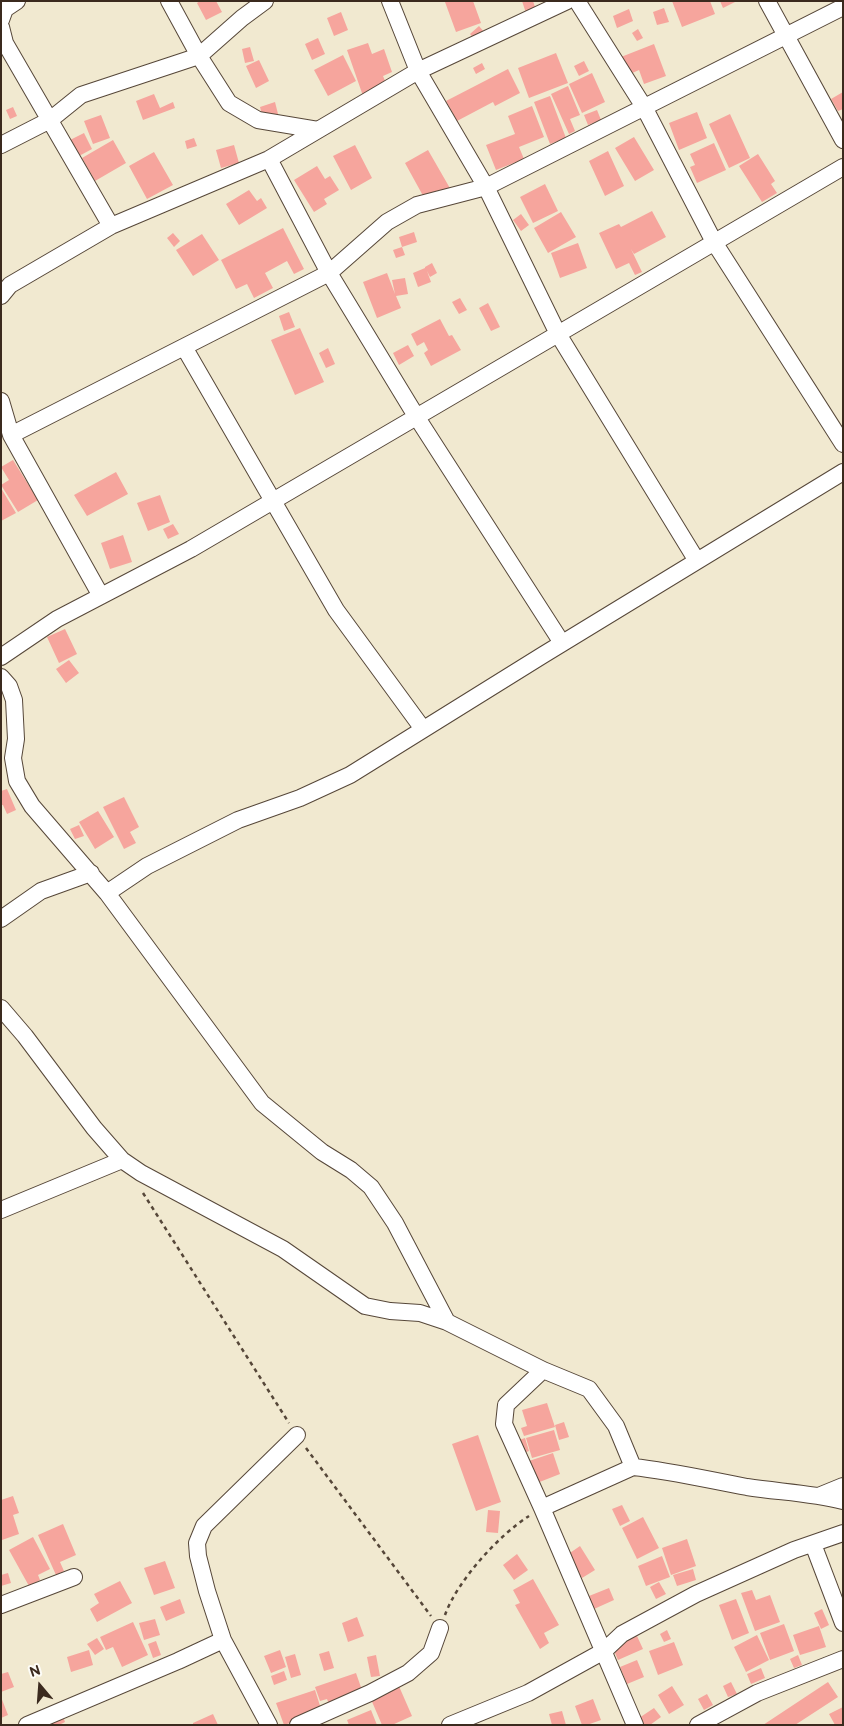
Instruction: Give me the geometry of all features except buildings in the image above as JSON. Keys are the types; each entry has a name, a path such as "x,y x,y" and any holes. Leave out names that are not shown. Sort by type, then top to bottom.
{"street":[{"path":"1,20 5,9 17,1"},
{"path":"169,1 199,56 230,103 258,120 318,130"},
{"path":"1,145 50,120 81,95 199,56 242,18 265,1"},
{"path":"390,1 418,71 486,187 558,334 696,561"},
{"path":"1,296 10,285 111,226 269,159 418,71 567,1"},
{"path":"577,1 644,107 714,242 843,444"},
{"path":"767,1 843,140"},
{"path":"11,435 329,273 387,222 417,205 486,187 843,7"},
{"path":"1,27 5,43 111,226"},
{"path":"269,159 329,273 416,416 562,643"},
{"path":"1,656 57,619 191,549 843,167"},
{"path":"184,347 336,610 423,729"},
{"path":"1,401 11,435 101,596"},
{"path":"107,893 147,866 238,820 300,798 350,775 843,472"},
{"path":"1,678 9,686 14,700 16,739 7,763 32,806 107,893 262,1103 322,1152 351,1170 371,1187 395,1224 447,1322"},
{"path":"1,919 41,891 91,873"},
{"path":"1,1008 25,1036 94,1128 122,1160 142,1173 283,1249 365,1306 390,1311 420,1313 447,1322 543,1370 589,1389 616,1426 633,1467"},
{"path":"1,1210 122,1160"},
{"path":"543,1370 506,1404 504,1424 635,1725"},
{"path":"269,1725 223,1640 207,1591 198,1556 197,1543 204,1526 297,1435"},
{"path":"542,1508 633,1467 660,1470 749,1487 821,1495 843,1501"},
{"path":"821,1495 843,1486"},
{"path":"453,1724 528,1693 604,1651 622,1634 696,1594 794,1550 843,1533"},
{"path":"813,1544 843,1623"},
{"path":"1,1605 74,1577"},
{"path":"298,1725 370,1693 408,1673 431,1653 440,1628"},
{"path":"27,1725 223,1640"},
{"path":"698,1725 757,1693 843,1659"}],"path":[{"path":"142,1192 297,1435 440,1628"},
{"path":"440,1628 450,1602 472,1568 519,1523 542,1508"}]}
